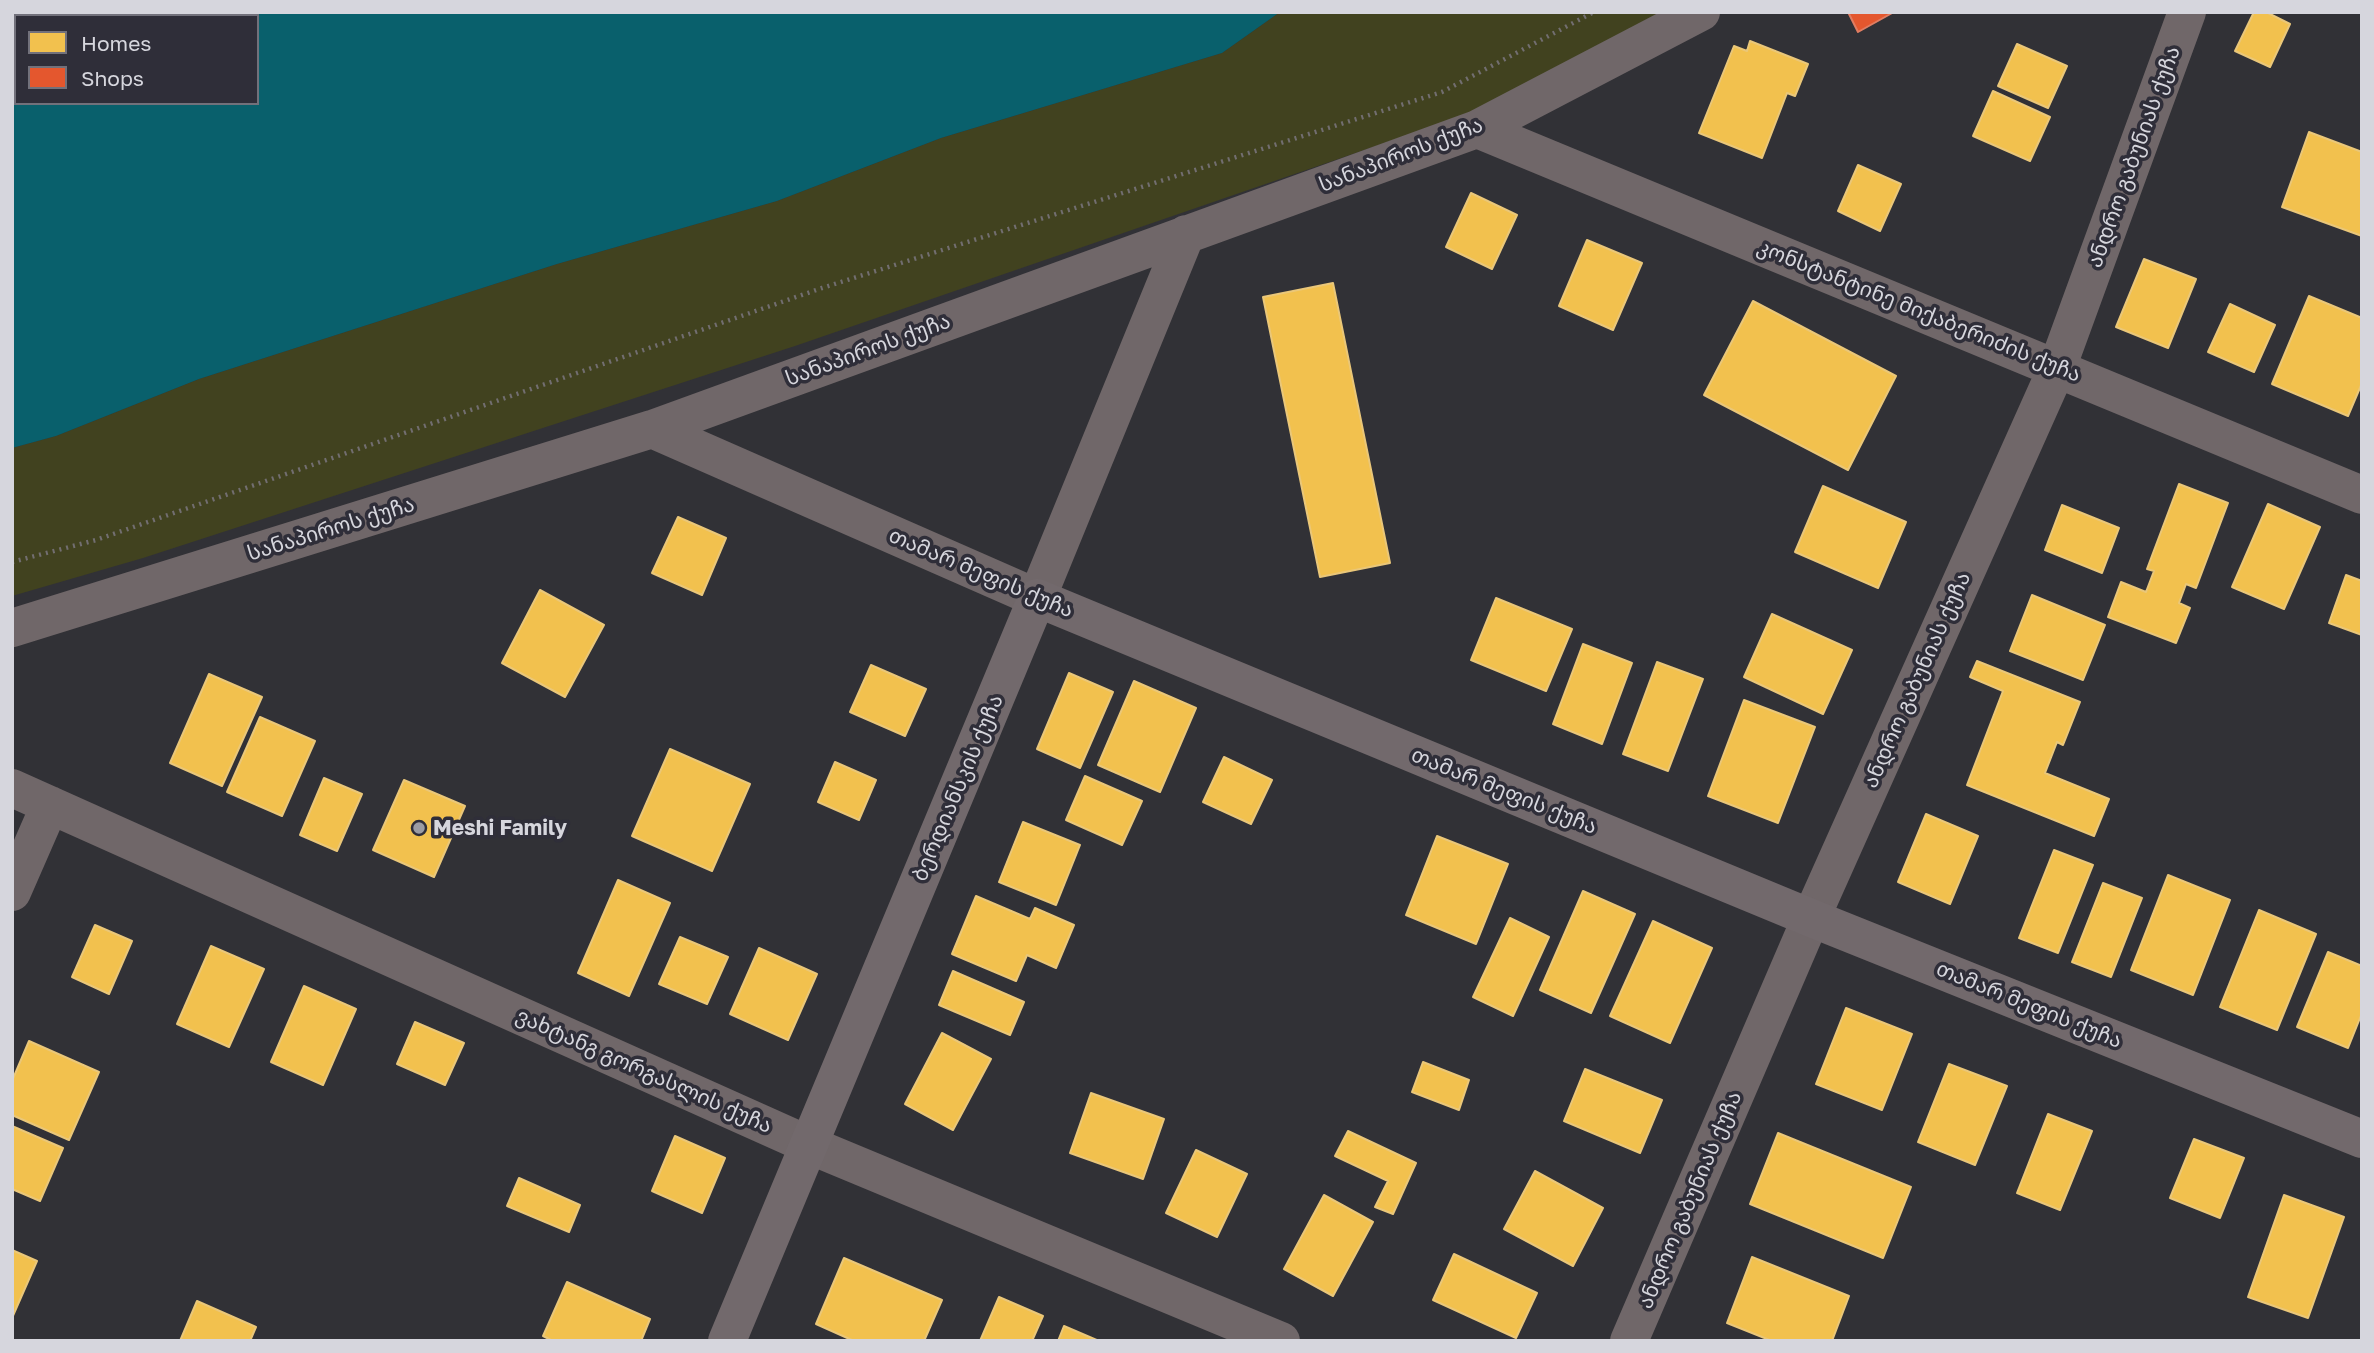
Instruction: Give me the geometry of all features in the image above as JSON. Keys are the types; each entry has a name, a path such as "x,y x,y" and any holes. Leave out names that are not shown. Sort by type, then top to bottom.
{"street":[{"name":"სანაპიროს ქუჩა","path":"12,628 652,429 1477,129 1701,12"},
{"name":"ანდრო გაბუნიას ქუჩა","path":"1629,1341 1811,918 2057,368 2186,12"},
{"name":"კონსტანტინე მიქაბერიძის ქუჩა","path":"1477,129 2362,495"},
{"name":"ბერდიანსკის ქუჩა","path":"727,1341 1186,234"},
{"name":"თამარ მეფის ქუჩა","path":"652,429 1037,598 1811,918 2362,1139"},
{"name":"ვახტანგ გორგასლის ქუჩა","path":"12,788 809,1145 1281,1341"},
{"path":"12,892 50,805"}],"path":[{"path":"12,562 96,540 822,288 1443,92 1594,12"}],"green space":[{"path":"1280,12 1663,12 1466,115 795,346 143,558 12,596 12,448 56,436 199,379 557,264 777,201 941,138 1222,53"}],"water":[{"path":"12,12 1280,12 1222,53 941,138 777,201 557,264 199,379 56,436 12,448"}],"building: Homes":[{"path":"2254,12 2266,12 2290,24 2270,67 2235,51"},
{"path":"1750,41 1808,64 1795,96 1787,93 1762,158 1699,133 1734,46 1747,51"},
{"path":"2017,44 2067,66 2048,108 1998,86"},
{"path":"1993,91 2050,117 2030,161 1973,136"},
{"path":"2309,132 2362,152 2362,236 2282,207"},
{"path":"1858,165 1901,184 1880,231 1838,211"},
{"path":"1471,193 1517,215 1492,269 1446,247"},
{"path":"1587,240 1642,263 1613,330 1559,306"},
{"path":"2144,259 2196,279 2168,348 2116,327"},
{"path":"1333,283 1390,563 1320,577 1263,297"},
{"path":"2309,296 2362,318 2362,383 2348,416 2272,384"},
{"path":"1753,301 1896,376 1848,470 1704,395"},
{"path":"2230,304 2275,325 2254,372 2208,352"},
{"path":"2179,484 2228,503 2196,588 2186,584 2179,603 2190,608 2176,643 2108,617 2121,582 2146,592 2154,571 2147,569"},
{"path":"1823,486 1906,522 1878,588 1795,552"},
{"path":"2268,504 2320,527 2284,609 2232,587"},
{"path":"2062,505 2119,528 2102,573 2045,550"},
{"path":"678,517 726,538 702,595 652,573"},
{"path":"2346,575 2362,581 2362,635 2329,623"},
{"path":"540,590 604,625 565,697 502,663"},
{"path":"2032,595 2105,625 2083,680 2010,651"},
{"path":"1496,598 1572,629 1546,691 1471,660"},
{"path":"1772,614 1852,650 1823,714 1744,677"},
{"path":"1583,644 1632,663 1602,744 1553,724"},
{"path":"1977,661 2080,702 2063,745 2057,742 2045,773 2109,799 2094,836 1967,785 2003,691 1970,677"},
{"path":"1657,662 1703,679 1668,771 1623,754"},
{"path":"871,665 926,689 905,736 850,712"},
{"path":"1069,673 1113,692 1080,768 1037,749"},
{"path":"209,674 262,697 222,786 170,763"},
{"path":"1134,681 1196,708 1160,792 1098,765"},
{"path":"1744,700 1815,727 1778,823 1708,796"},
{"path":"260,717 315,741 282,816 227,792"},
{"path":"670,749 750,784 712,871 632,836"},
{"path":"1224,757 1272,780 1251,824 1203,802"},
{"path":"835,762 876,780 859,820 818,802"},
{"path":"1085,776 1142,801 1122,845 1066,820"},
{"path":"324,778 362,794 337,851 300,835"},
{"name":"Meshi Family","path":"404,780 465,806 434,877 373,850"},
{"path":"1926,814 1978,836 1950,904 1898,882"},
{"path":"1023,822 1080,845 1056,905 999,882"},
{"path":"1437,836 1508,864 1476,944 1406,915"},
{"path":"2054,850 2093,865 2058,953 2019,938"},
{"path":"2168,875 2230,900 2193,995 2131,970"},
{"path":"618,880 670,903 629,996 578,973"},
{"path":"2103,883 2142,898 2111,977 2072,962"},
{"path":"1583,891 1635,914 1591,1013 1540,990"},
{"path":"976,896 1030,919 1035,908 1074,925 1056,968 1027,955 1016,981 952,954"},
{"path":"2259,910 2316,934 2277,1030 2220,1007"},
{"path":"1510,918 1549,937 1513,1016 1473,997"},
{"path":"1653,921 1712,948 1670,1043 1610,1016"},
{"path":"95,925 132,941 109,994 72,977"},
{"path":"680,937 728,957 707,1004 659,984"},
{"path":"211,946 264,969 229,1047 177,1024"},
{"path":"759,948 817,974 788,1040 730,1014"},
{"path":"2328,952 2362,966 2362,1013 2348,1048 2297,1027"},
{"path":"953,971 1024,1002 1010,1035 939,1005"},
{"path":"304,986 356,1009 323,1085 271,1062"},
{"path":"1846,1008 1912,1034 1882,1110 1816,1084"},
{"path":"415,1022 464,1043 445,1085 397,1064"},
{"path":"942,1033 991,1059 953,1130 905,1104"},
{"path":"29,1041 99,1072 69,1140 12,1115 12,1081"},
{"path":"1423,1062 1469,1080 1459,1110 1412,1092"},
{"path":"1949,1064 2007,1086 1975,1165 1918,1142"},
{"path":"1585,1069 1662,1100 1640,1153 1564,1121"},
{"path":"1091,1093 1164,1119 1143,1179 1070,1153"},
{"path":"2048,1114 2092,1131 2060,1210 2017,1193"},
{"path":"12,1126 63,1148 40,1201 12,1189"},
{"path":"1348,1131 1416,1163 1393,1214 1375,1207 1388,1181 1335,1156"},
{"path":"1778,1133 1911,1187 1883,1258 1750,1204"},
{"path":"675,1136 725,1158 702,1213 652,1191"},
{"path":"2194,1139 2244,1158 2220,1218 2170,1198"},
{"path":"1196,1150 1247,1174 1217,1237 1166,1213"},
{"path":"1535,1171 1603,1208 1573,1266 1504,1229"},
{"path":"519,1178 580,1205 569,1232 507,1206"},
{"path":"1324,1195 1373,1222 1333,1296 1284,1269"},
{"path":"2284,1195 2344,1217 2308,1318 2248,1297"},
{"path":"12,1250 37,1261 12,1318"},
{"path":"1454,1254 1537,1293 1516,1338 1433,1300"},
{"path":"1752,1257 1849,1296 1832,1341 1772,1341 1727,1323"},
{"path":"844,1258 942,1300 924,1341 854,1341 816,1324"},
{"path":"567,1282 650,1319 641,1341 553,1341 543,1336"},
{"path":"999,1297 1043,1316 1032,1341 980,1341"},
{"path":"197,1301 256,1327 250,1341 180,1341"},
{"path":"1064,1326 1099,1341 1058,1341"}],"building: Shops":[{"path":"1848,12 1894,12 1858,32"}],"place":[{"name":"Meshi Family","path":"419,828"}]}
